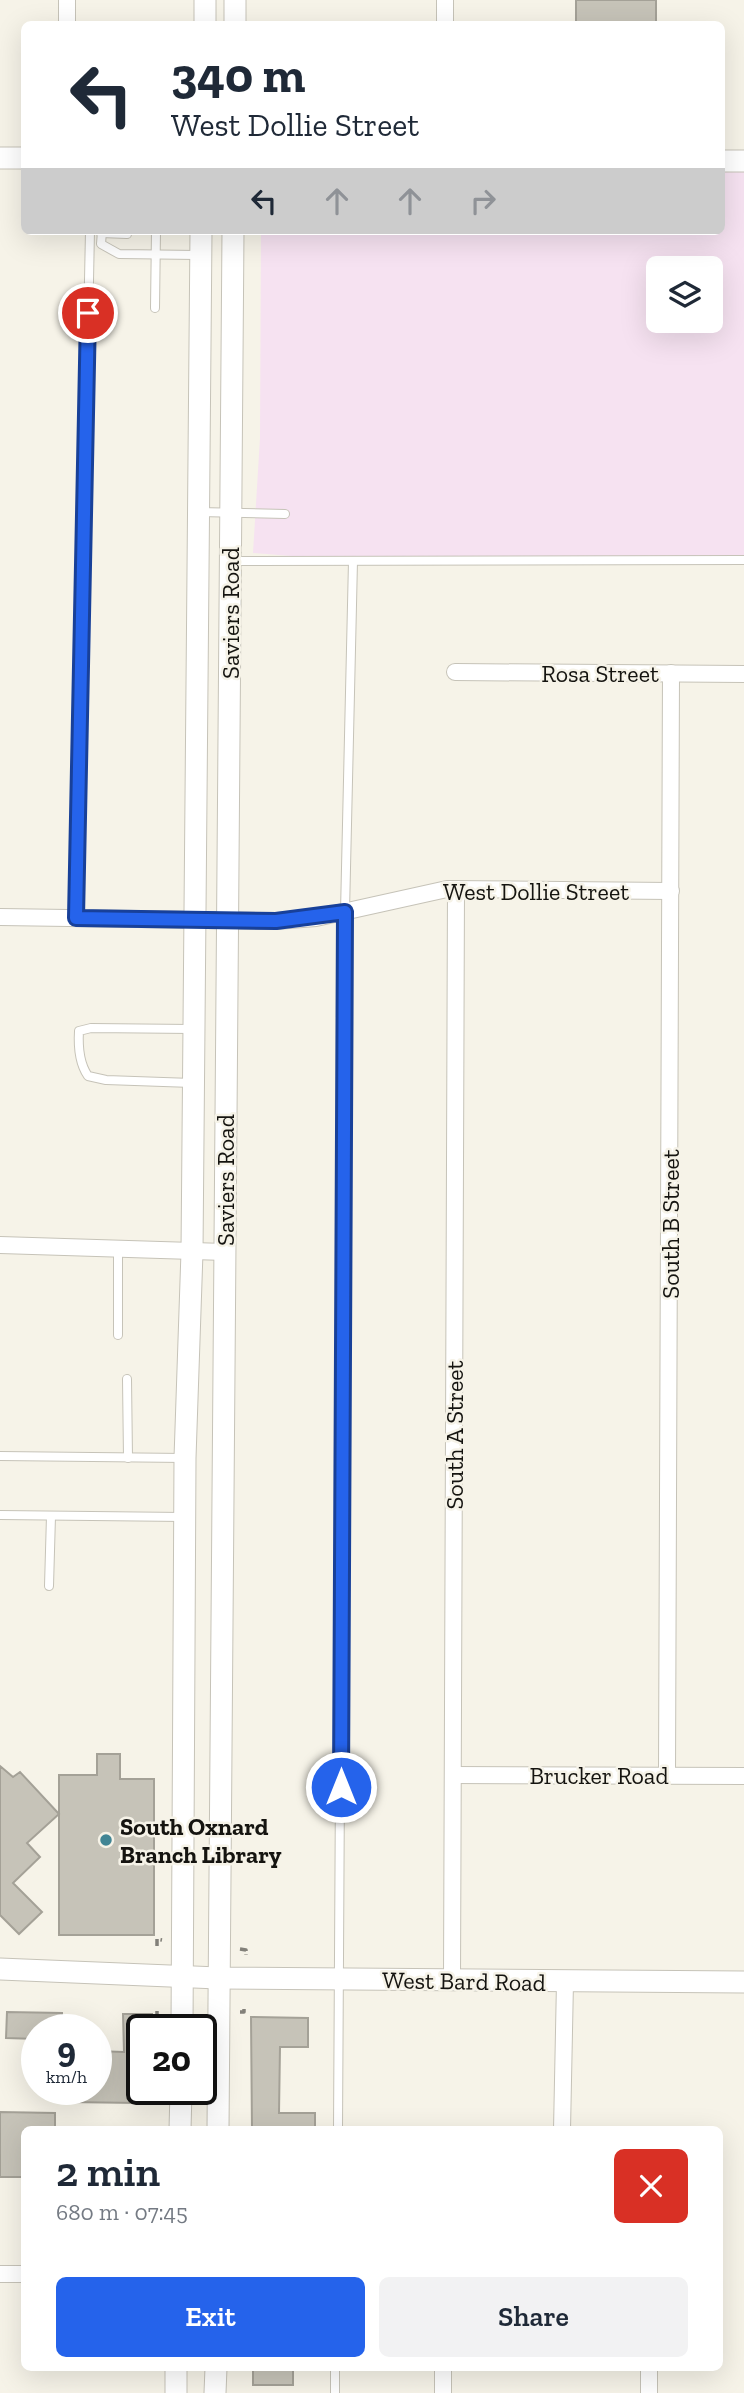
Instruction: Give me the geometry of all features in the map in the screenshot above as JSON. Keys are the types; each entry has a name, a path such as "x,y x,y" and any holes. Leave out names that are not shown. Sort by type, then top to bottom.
{"main road":[{"path":"205,0 205,21"},
{"path":"235,0 235,21"},
{"path":"0,158 21,158"},
{"path":"725,161 744,161"},
{"name":"Saviers Road","path":"182,2014 184,1517 192,1252 201,235"},
{"name":"Saviers Road","path":"218,2126 233,235"},
{"name":"West Bard Road","path":"0,1969 218,1978 744,1982"},
{"path":"180,2105 180,2126"},
{"path":"176,2371 176,2393"},
{"path":"215,2393 216,2371"}],"street":[{"path":"66,21 67,0"},
{"path":"445,0 445,21"},
{"name":"Rosa Street","path":"455,672 744,674"},
{"name":"South B Street","path":"667,1775 671,673"},
{"name":"West Dollie Street","path":"0,917 276,921 345,912 404,896 456,889 671,891"},
{"name":"South A Street","path":"452,1980 456,889"},
{"path":"0,1245 225,1252"},
{"name":"Brucker Road","path":"453,1775 744,1776"},
{"path":"562,2126 565,1982"},
{"path":"0,2274 21,2274"},
{"path":"443,2371 443,2393"},
{"path":"649,2371 649,2393"}],"lane":[{"path":"76,918 90,235"},
{"path":"102,235 101,244 119,254 201,255"},
{"path":"153,235 156,254 155,308"},
{"path":"199,512 285,514"},
{"path":"230,561 744,560"},
{"path":"338,2126 345,912 354,561"},
{"path":"192,1028 91,1028 79,1031 78,1042 82,1068 88,1076 106,1080 192,1083"},
{"path":"118,1249 118,1335"},
{"path":"127,1379 128,1458"},
{"path":"0,1456 185,1458"},
{"path":"0,1515 184,1517"},
{"path":"49,1586 51,1516"},
{"path":"335,2371 335,2393"}],"path":[{"path":"157,1946 157,1939 162,1940"},
{"path":"240,1949 246,1950 246,1955"},
{"path":"240,2012 244,2012 244,2008"}],"shaded area":[{"path":"725,161 744,161 744,560 353,561 253,553 260,438 261,235 725,235"}],"building":[{"path":"576,0 656,0 656,21 576,21"},
{"path":"97,1754 120,1754 120,1779 154,1779 154,1935 59,1935 59,1775 97,1775"},
{"path":"0,1766 13,1777 20,1772 59,1814 27,1843 40,1857 13,1883 42,1912 19,1934 0,1915"},
{"path":"7,2012 62,2013 21,2014 21,2038 6,2038"},
{"path":"123,2014 126,2014 126,2103 112,2103 112,2052 124,2052"},
{"path":"251,2017 308,2018 308,2047 280,2047 279,2113 315,2113 315,2126 252,2126"},
{"path":"0,2112 55,2113 55,2126 21,2126 21,2177 0,2177"},
{"path":"253,2371 293,2371 293,2385 253,2385"}],"place":[{"name":"South Oxnard Branch Library","path":"106,1840"}],"route":[{"path":"88,313 76,918 276,921 316,918 345,912 341,1787"}]}
